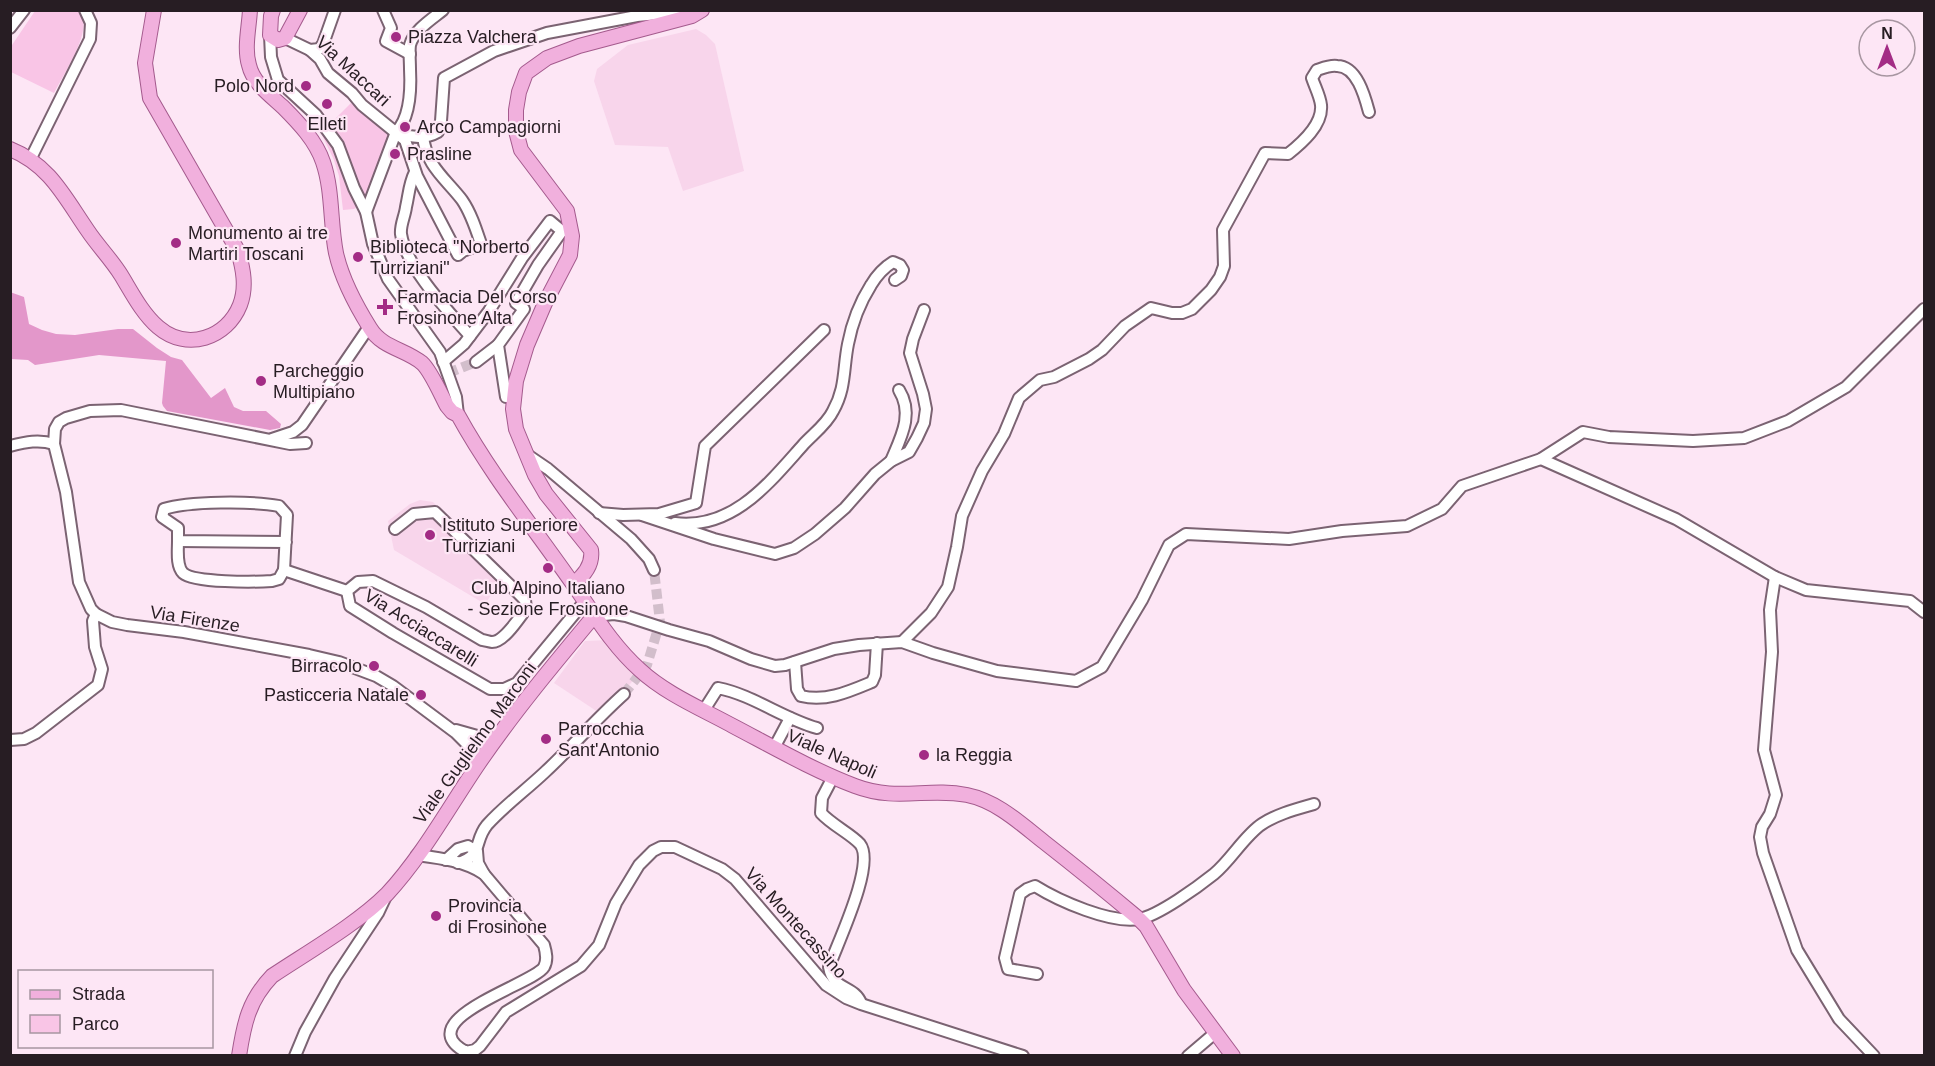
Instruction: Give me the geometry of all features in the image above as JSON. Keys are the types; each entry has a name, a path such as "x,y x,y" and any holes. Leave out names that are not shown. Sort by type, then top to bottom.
{"main road":[{"path":"10,149 45,170 111,260 142,310 159,328 173,336 188,340 203,339 216,334 229,324 243,298 243,266 238,251 150,98 145,63 154,10"},
{"name":"Viale Napoli","path":"250,10 247,54 249,68 258,83 302,126 319,152 328,180 339,266 352,298 369,327 381,341 424,364 447,406 458,415 499,481 594,616 639,669 662,686 774,748 870,792 886,795 947,793 967,795 986,801 1006,812 1140,919 1184,990 1233,1056"},
{"path":"273,10 270,35 278,40 285,38 300,10"},
{"path":"573,584 591,563 591,550 546,494 535,475 516,429 513,409 516,381 527,345 545,303 570,255 572,236 567,211 521,150 516,131 519,92 526,73 547,58 579,46 697,13"},
{"name":"Viale Guglielmo Marconi","path":"239,1056 250,1005 259,990 272,976 369,910 387,893 417,855 478,765 535,687 594,616"}],"street":[{"path":"10,28 24,10"},
{"path":"30,160 90,39 91,23 86,10"},
{"path":"310,50 319,49 324,44 335,10"},
{"path":"382,10 391,28 386,41 410,54"},
{"path":"366,212 396,132 402,126 405,118 410,81 410,45 423,27 443,10"},
{"path":"396,132 406,136 432,136 438,132 444,78 494,51 530,38 601,22 667,13 697,13"},
{"path":"270,35 271,57 278,80 316,115 338,145 354,188 366,212 373,244 388,279 440,352 456,398 458,415"},
{"name":"Via Maccari","path":"285,38 310,50 320,59 328,74 396,132"},
{"path":"902,642 932,613 948,586 962,516 982,471 1004,434 1019,398 1040,380 1060,375 1089,359 1102,350 1125,326 1151,308 1182,313 1192,309 1211,290 1224,266 1223,230 1265,153 1288,154 1314,128 1322,108 1312,78 1317,70 1339,65 1348,69 1366,100 1369,112"},
{"path":"396,132 405,140 416,172 458,255 482,244 463,203 431,164 425,150 423,136"},
{"path":"416,172 410,181 406,209 401,223 401,233 407,254 437,297 470,336"},
{"path":"443,362 459,350 489,311 522,258 550,221 562,231 538,265 516,303 524,309 498,345 476,362"},
{"path":"660,521 682,524 708,521 730,513 754,498 768,484 833,412 844,381 854,318 862,299 884,267 893,262 900,265 903,270 901,276 895,280"},
{"path":"594,616 614,614 626,616 709,641 775,666 834,649 902,642 997,671 1076,681 1102,667 1142,600 1169,545 1186,534 1289,539 1342,531 1407,526 1442,509 1462,486 1541,459 1583,432 1609,437 1693,441 1744,438 1788,421 1846,387 1924,309"},
{"path":"642,515 714,539 775,554 794,548 815,534 845,508 875,474 891,461 909,452 924,423 926,409 910,353 924,310"},
{"path":"270,440 287,435 302,425 369,327"},
{"path":"599,513 659,514 696,503 705,446 824,330"},
{"path":"498,345 507,397 514,397"},
{"path":"891,461 906,422 907,409 899,390"},
{"path":"10,740 24,739 36,733 64,713 98,685 102,669 95,646 93,621 96,614 87,602 79,582 66,492 54,444 55,429 59,422 90,411 112,410 141,413 290,444 306,443"},
{"path":"10,447 40,441 54,444"},
{"path":"526,454 548,468 641,548 654,570"},
{"path":"1541,459 1676,519 1775,577 1806,590 1910,601 1924,612"},
{"path":"186,503 273,505 284,509 287,515 286,542 284,570 279,579 272,581 198,579 184,574 181,570 178,528 162,518 164,509 186,503"},
{"name":"Via Acciaccarelli","path":"395,529 414,514 435,512 525,600 526,609 499,641 491,643 373,581 358,582 347,591 350,606 402,639 490,689 504,689 517,683 585,601"},
{"path":"178,541 286,542"},
{"path":"284,570 347,591"},
{"path":"1775,577 1770,609 1773,652 1764,750 1776,795 1762,827 1760,837 1763,853 1797,950 1839,1019 1874,1056"},
{"name":"Via Firenze","path":"96,614 112,622 127,625 184,632 339,662 376,676 447,727 472,749 477,756 478,765"},
{"path":"795,662 797,689 801,696 810,699 829,698 872,682 875,675 877,643"},
{"path":"704,710 718,687 738,693 817,728"},
{"path":"484,874 478,863 477,851 479,837 487,825 624,694"},
{"path":"774,748 790,718"},
{"path":"447,727 495,741"},
{"path":"833,777 822,798 821,813 829,822 860,844 863,850 864,871 829,967 831,976 837,984 858,997 861,1004"},
{"path":"1036,974 1008,969 1005,958 1020,894 1027,889 1035,886 1066,903 1111,917 1140,919 1161,910 1215,873 1262,824 1292,810 1314,804"},
{"path":"446,860 458,849 468,846 477,851"},
{"name":"Via Montecassino","path":"417,855 458,862 476,868 484,874 544,945 546,952 544,967 539,973 497,992 453,1024 450,1033 452,1041 466,1052 480,1046 506,1012 581,966 600,945 616,903 639,865 653,851 675,846 722,869 735,879 826,985 846,998 1023,1056"},
{"path":"458,862 468,860 477,851"},
{"path":"296,1056 299,1043 335,978 383,905 387,893"},
{"path":"1188,1056 1215,1033"}],"shaded area":[{"path":"696,29 715,44 744,171 683,191 668,147 615,145 594,81 597,69 628,45"},
{"path":"10,292 24,297 29,324 42,330 56,334 75,335 133,329 171,357 182,360 211,398 225,388 234,407 243,411 266,411 281,424 280,428 270,430 167,411 162,403 166,361 99,355 35,365 28,360 11,359"},
{"path":"420,500 433,502 504,576 485,604 394,550 388,521 410,504"},
{"path":"609,640 639,674 620,695 598,712 554,683 585,641"}],"green space":[{"path":"35,11 80,11 83,19 81,40 54,93 11,72 10,48"},
{"path":"351,103 389,131 388,140 365,202 354,209 343,210 339,176 321,133"}],"tunnel":[{"path":"448,373 476,362"},
{"path":"624,694 647,665 660,622 654,570"}],"place":[{"name":"Piazza Valchera","path":"396,37"},
{"name":"Polo Nord","path":"306,86"},
{"name":"Elleti","path":"327,104"},
{"name":"Arco Campagiorni","path":"405,127"},
{"name":"Prasline","path":"395,154"},
{"name":"Monumento ai tre Martiri Toscani","path":"176,243"},
{"name":"Biblioteca \"Norberto Turriziani\"","path":"358,257"},
{"name":"Farmacia Del Corso Frosinone Alta","path":"385,307"},
{"name":"Parcheggio Multipiano","path":"261,381"},
{"name":"Istituto Superiore Turriziani","path":"430,535"},
{"name":"Club Alpino Italiano - Sezione Frosinone","path":"548,568"},
{"name":"Birracolo","path":"374,666"},
{"name":"Pasticceria Natale","path":"421,695"},
{"name":"Parrocchia Sant'Antonio","path":"546,739"},
{"name":"la Reggia","path":"924,755"},
{"name":"Provincia di Frosinone","path":"436,916"}]}
